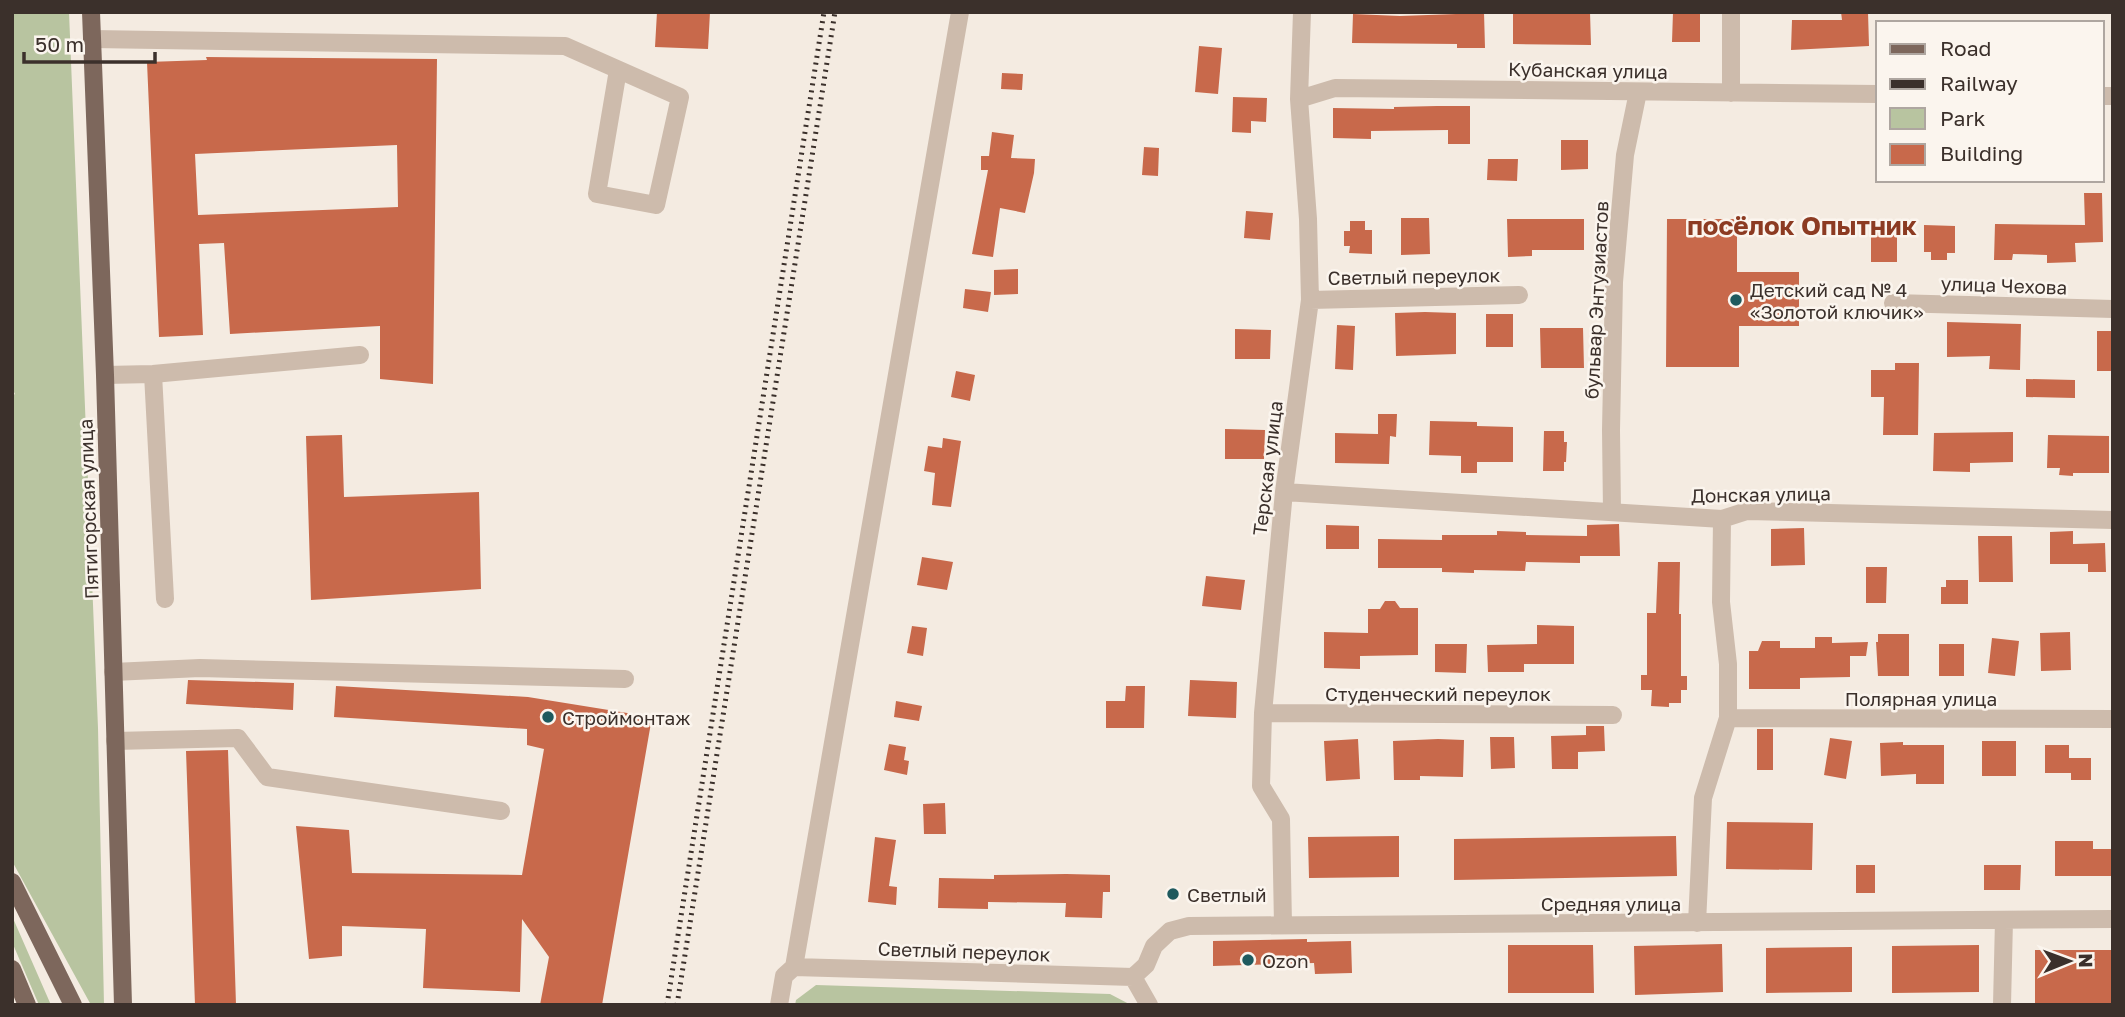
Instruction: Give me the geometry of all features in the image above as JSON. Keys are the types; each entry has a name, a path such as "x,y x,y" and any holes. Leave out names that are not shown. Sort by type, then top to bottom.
{"main road":[{"name":"Пятигорская улица","path":"91,12 105,375 123,1005"},
{"path":"12,882 73,1005"},
{"path":"12,969 27,1005"}],"street":[{"path":"779,1005 784,976 794,967 960,12"},
{"name":"Терская улица","path":"1283,925 1281,820 1261,786 1263,713 1284,492 1310,300 1308,219 1299,99 1302,12"},
{"path":"1731,12 1731,93"},
{"path":"92,38 565,46 680,97 656,205 597,194 618,70"},
{"name":"Кубанская улица","path":"1299,99 1335,88 1876,94"},
{"name":"бульвар Энтузиастов","path":"1612,512 1615,282 1625,155 1638,92"},
{"name":"Светлый переулок","path":"1310,300 1519,295"},
{"name":"улица Чехова","path":"1893,303 2113,309"},
{"path":"105,375 153,374 360,355"},
{"path":"153,374 165,599"},
{"name":"Донская улица","path":"1284,492 1721,519 1747,511 2113,520"},
{"path":"1697,923 1703,799 1728,718 1728,664 1721,602 1721,519"},
{"path":"113,672 200,668 625,679"},
{"name":"Студенческий переулок","path":"1263,713 1613,715"},
{"name":"Полярная улица","path":"1728,718 2113,719"},
{"path":"115,741 238,738 267,777 501,811"},
{"name":"Средняя улица","path":"1133,976 1146,965 1154,946 1170,931 1189,926 2113,919"},
{"path":"2002,1005 2004,920"},
{"name":"Светлый переулок","path":"794,967 1133,976"},
{"path":"1133,976 1149,1005"}],"green space":[{"path":"12,12 69,12 98,728 104,1005 91,1005 12,861 12,396 15,394 12,388"},
{"path":"12,916 51,1005 39,1005 12,942"},
{"path":"816,985 1110,994 1131,1005 795,1005 796,1000"}],"building":[{"path":"657,12 710,12 708,49 655,47"},
{"path":"1484,12 1485,48 1457,48 1457,44 1352,43 1353,14 1400,16"},
{"path":"1513,12 1590,12 1591,45 1513,44"},
{"path":"1673,12 1700,12 1700,42 1672,42"},
{"path":"1841,12 1868,12 1869,46 1791,50 1792,20 1842,20"},
{"path":"1199,46 1222,48 1218,94 1195,92"},
{"path":"206,57 437,59 433,384 380,379 380,326 230,334 224,243 199,244 203,335 159,337 147,62 207,60","holes":["397,145 398,207 198,215 195,154"]},
{"path":"1002,73 1023,74 1022,90 1001,89"},
{"path":"1233,97 1267,98 1266,122 1251,121 1251,133 1232,132"},
{"path":"1470,106 1470,144 1448,144 1448,130 1371,131 1371,139 1333,138 1333,108"},
{"path":"992,132 1014,135 1011,158 1035,159 1025,213 1000,208 993,257 972,254 988,170 981,170 981,156 989,156"},
{"path":"1561,140 1588,140 1588,169 1561,170"},
{"path":"1144,147 1159,148 1158,176 1142,175"},
{"path":"1488,159 1518,159 1517,181 1487,180"},
{"path":"2084,193 2102,193 2103,242 2075,243 2076,262 2047,263 2047,255 2013,254 2012,260 1994,260 1995,224 2085,225"},
{"path":"1246,211 1273,213 1270,240 1244,238"},
{"path":"1401,218 1429,218 1430,254 1401,255"},
{"path":"1507,219 1584,219 1584,250 1532,250 1532,256 1508,257"},
{"path":"1667,219 1737,219 1737,272 1799,272 1799,326 1739,326 1739,367 1666,367"},
{"path":"1350,221 1365,221 1365,230 1372,230 1372,254 1349,253 1350,246 1344,246 1344,231 1350,231"},
{"path":"1871,225 1897,225 1897,262 1871,262"},
{"path":"1924,225 1955,226 1955,253 1947,253 1947,260 1931,260 1931,252 1924,252"},
{"path":"1018,269 1018,294 994,295 994,270"},
{"path":"965,289 991,292 988,312 963,308"},
{"path":"1395,313 1456,313 1456,354 1396,356"},
{"path":"1486,314 1513,314 1513,347 1486,347"},
{"path":"1947,322 2021,324 2020,370 1989,369 1990,356 1947,357"},
{"path":"1337,325 1355,326 1353,370 1335,369"},
{"path":"1540,328 1583,328 1584,368 1541,368"},
{"path":"1235,329 1271,330 1270,359 1235,359"},
{"path":"2097,331 2113,331 2113,371 2097,371"},
{"path":"1895,363 1919,363 1918,435 1883,435 1884,397 1871,397 1871,370 1895,370"},
{"path":"956,371 975,375 970,401 951,397"},
{"path":"2026,379 2075,380 2075,398 2026,397"},
{"path":"1378,414 1397,414 1396,437 1390,436 1389,464 1335,463 1335,433 1378,434"},
{"path":"1430,421 1477,422 1477,426 1513,427 1513,462 1477,462 1477,473 1461,473 1461,456 1429,455"},
{"path":"1225,429 1265,430 1264,459 1225,459"},
{"path":"1544,431 1564,431 1564,442 1567,442 1564,471 1543,471"},
{"path":"2013,432 2013,462 1970,463 1970,472 1933,471 1934,433"},
{"path":"342,435 344,497 479,492 481,589 311,600 306,436"},
{"path":"2048,435 2109,436 2109,473 2059,475 2060,468 2047,468"},
{"path":"943,438 961,441 951,507 932,505 935,473 924,471 928,446 942,448"},
{"path":"1619,524 1620,556 1580,556 1580,563 1526,562 1525,571 1474,570 1474,573 1442,572 1442,568 1378,568 1378,539 1442,540 1442,535 1497,535 1497,531 1526,532 1526,535 1587,536 1587,525"},
{"path":"1326,525 1359,526 1359,549 1326,549"},
{"path":"1804,528 1805,565 1771,566 1771,529"},
{"path":"2073,531 2073,544 2105,543 2106,572 2088,572 2088,564 2050,564 2050,532"},
{"path":"1978,536 2012,536 2013,582 1979,582"},
{"path":"922,557 953,562 947,590 917,585"},
{"path":"1658,562 1680,562 1681,676 1687,676 1687,690 1681,690 1681,703 1669,703 1669,707 1651,706 1652,690 1641,690 1641,675 1647,675 1647,613 1656,613"},
{"path":"1866,567 1887,567 1886,603 1866,603"},
{"path":"1206,576 1245,580 1241,610 1202,606"},
{"path":"1946,580 1968,580 1968,604 1941,604 1941,587 1946,587"},
{"path":"1385,601 1395,601 1400,608 1418,608 1418,655 1360,656 1360,669 1324,668 1324,632 1368,633 1368,609 1380,609"},
{"path":"1537,625 1574,626 1574,664 1524,664 1524,672 1488,672 1487,645 1537,644"},
{"path":"912,626 927,628 923,656 907,653"},
{"path":"2070,632 2071,670 2041,671 2040,633"},
{"path":"1878,634 1909,634 1909,676 1878,676"},
{"path":"1815,637 1832,637 1832,643 1868,642 1866,656 1850,656 1850,677 1800,678 1800,689 1749,689 1749,651 1758,651 1762,641 1780,641 1780,648 1815,648"},
{"path":"1992,638 2019,641 2015,676 1988,673"},
{"path":"1435,644 1467,644 1466,673 1435,672"},
{"path":"1939,644 1964,644 1964,676 1939,676"},
{"path":"188,680 294,683 293,710 186,704"},
{"path":"1190,680 1237,682 1236,718 1188,716"},
{"path":"336,686 528,697 652,717 602,1005 540,1005 549,957 522,919 520,992 423,988 426,929 342,926 342,956 309,959 296,826 349,830 352,873 522,875 544,749 527,745 527,729 334,717"},
{"path":"1126,686 1145,686 1144,728 1106,728 1106,701 1125,701"},
{"path":"896,701 922,706 919,721 894,717"},
{"path":"1586,726 1604,726 1605,751 1578,752 1578,769 1552,769 1551,736 1586,735"},
{"path":"1757,729 1773,729 1773,770 1757,770"},
{"path":"1490,737 1514,737 1515,768 1491,769"},
{"path":"1830,738 1852,741 1846,779 1824,775"},
{"path":"1358,739 1360,779 1326,781 1324,741"},
{"path":"1464,740 1463,777 1420,776 1420,780 1394,780 1393,741"},
{"path":"1982,741 2016,741 2016,776 1982,776"},
{"path":"1903,742 1903,745 1944,745 1944,784 1916,784 1916,774 1881,776 1880,743"},
{"path":"889,744 906,747 904,760 909,761 907,775 884,770"},
{"path":"2045,745 2069,745 2069,758 2091,758 2091,780 2071,780 2071,773 2045,773"},
{"path":"228,750 236,1005 195,1005 186,751"},
{"path":"945,803 946,834 924,834 923,804"},
{"path":"1727,822 1813,823 1812,870 1726,869"},
{"path":"1399,836 1399,877 1309,878 1308,837"},
{"path":"1676,836 1677,876 1454,880 1454,839"},
{"path":"875,837 896,840 889,886 897,887 896,905 868,902"},
{"path":"2055,841 2093,841 2093,849 2113,849 2113,876 2055,876"},
{"path":"1856,865 1875,865 1875,893 1856,893"},
{"path":"1984,865 2021,865 2020,890 1984,890"},
{"path":"994,875 1110,875 1110,892 1103,892 1102,918 1065,917 1066,903 988,902 988,909 938,908 939,878 994,879"},
{"path":"1307,939 1307,942 1351,941 1352,973 1315,974 1314,963 1213,966 1213,941"},
{"path":"1722,944 1723,992 1635,995 1634,946"},
{"path":"1508,945 1593,945 1594,993 1508,993"},
{"path":"1979,945 1979,992 1892,993 1892,946"},
{"path":"1852,947 1852,992 1766,993 1766,948"},
{"path":"2035,950 2113,950 2113,1003 2035,1003"}],"railway":[{"path":"667,1005 824,12"},
{"path":"677,1005 835,12"}],"place":[{"name":"Детский сад № 4 «Золотой ключик»","path":"1736,300"},
{"name":"Строймонтаж","path":"548,717"},
{"name":"Светлый","path":"1173,894"},
{"name":"Ozon","path":"1248,960"}],"district":[{"name":"посёлок Опытник","path":"1802,225"}]}
